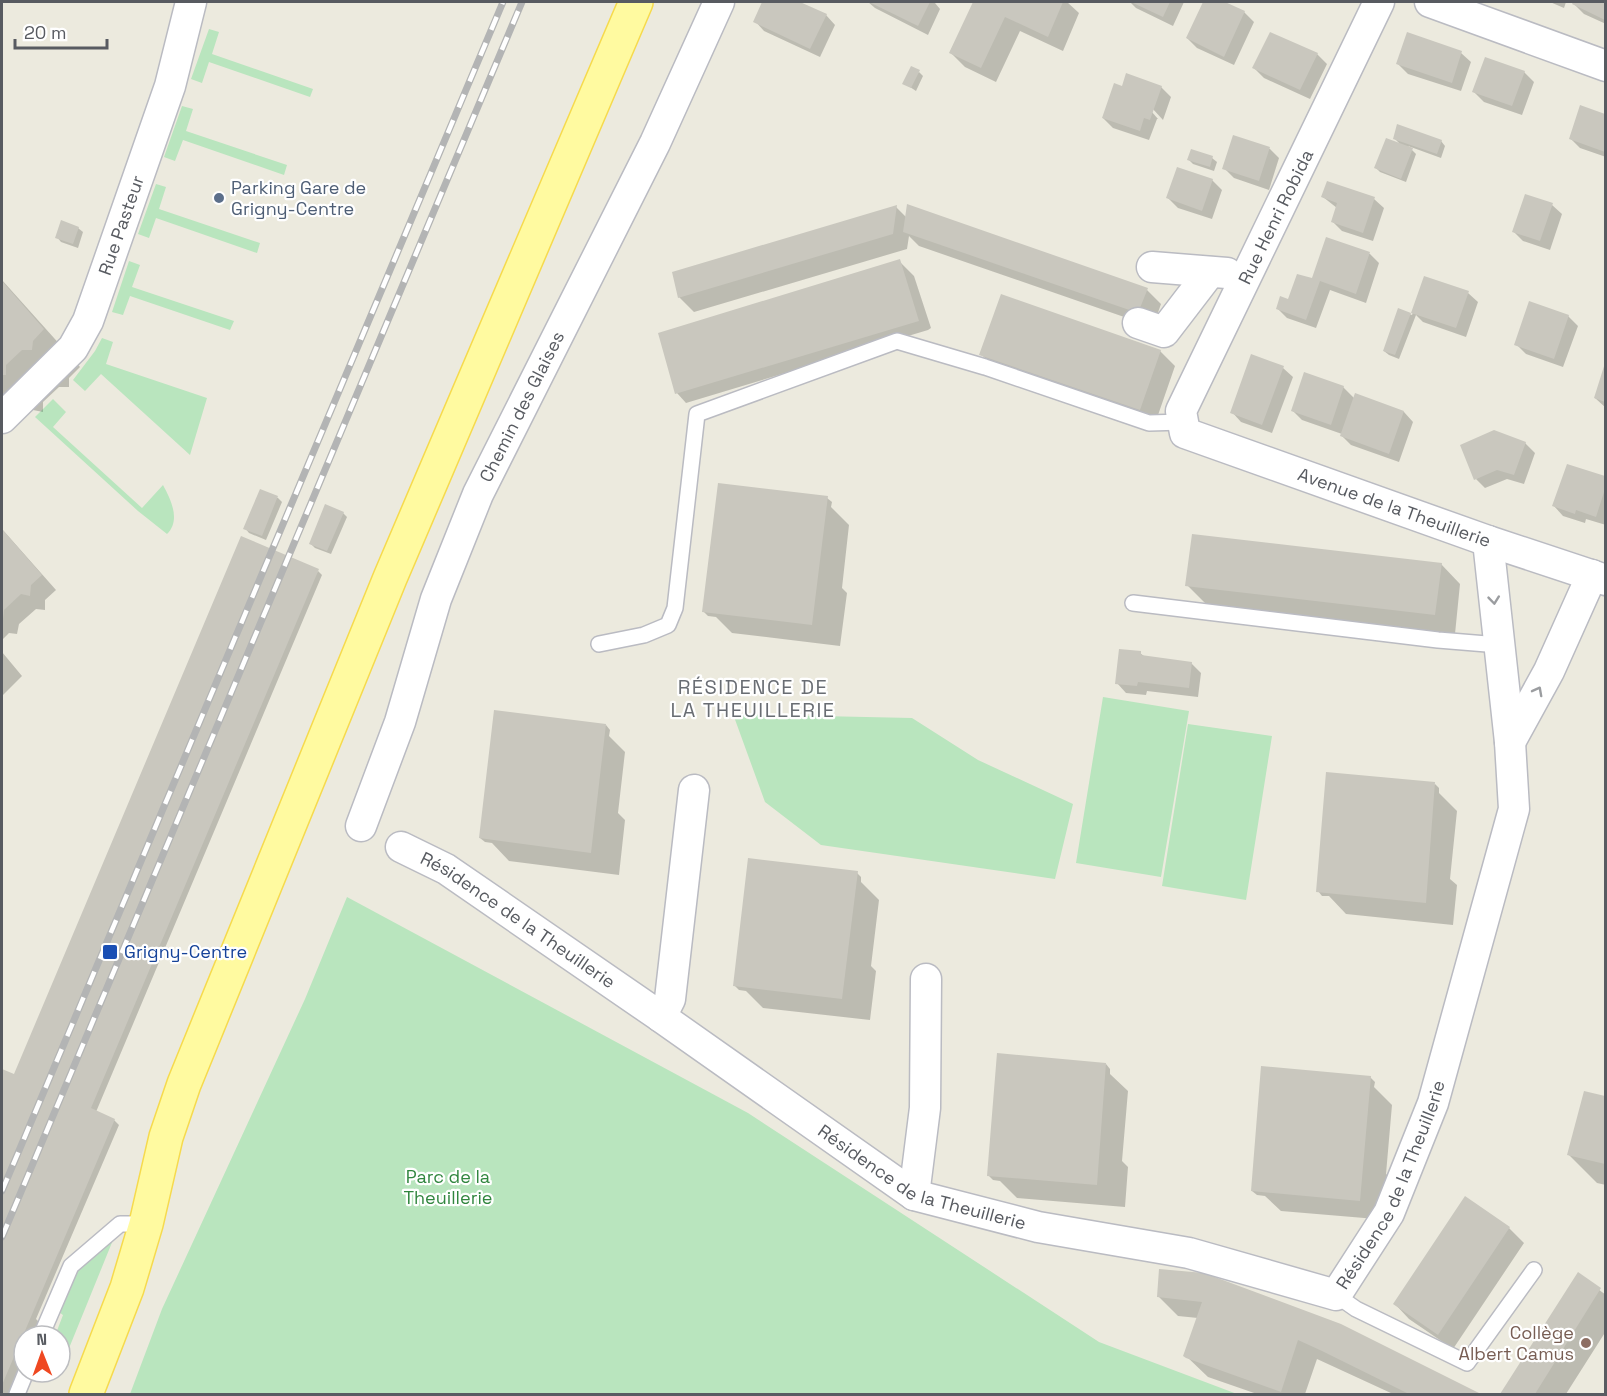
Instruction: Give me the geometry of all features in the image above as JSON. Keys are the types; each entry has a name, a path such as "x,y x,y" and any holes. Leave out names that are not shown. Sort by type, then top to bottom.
{"main road":[{"path":"90,1392 147,1224 166,1137 184,1084 390,578 636,2"}],"street":[{"name":"Rue Pasteur","path":"2,418 73,348 88,321 170,86 191,2"},
{"name":"Chemin des Glaises","path":"361,826 400,722 436,599 478,494 655,143 719,2"},
{"name":"Rue Henri Robida","path":"1184,428 1181,411 1379,2"},
{"path":"1430,2 1605,66"},
{"path":"1152,267 1248,275"},
{"path":"1138,323 1164,332 1210,272"},
{"name":"Avenue de la Theuillerie","path":"1184,428 1488,541 1599,577"},
{"name":"Résidence de la Theuillerie","path":"402,847 446,869 914,1194 1038,1227 1189,1253 1336,1295 1389,1213 1433,1103 1514,808 1510,742 1488,541"},
{"path":"1510,742 1599,577"},
{"path":"661,1017 670,999 694,790"},
{"path":"914,1194 925,1108 926,979"}],"lane":[{"path":"598,644 644,635 668,625 675,609 697,414 897,341 985,366 1149,423 1184,428"},
{"path":"1133,603 1426,639 1499,645"},
{"path":"46,1324 71,1266 120,1224 147,1224"},
{"path":"1336,1295 1356,1309 1467,1364 1534,1270"}],"green space":[{"path":"209,29 219,32 212,54 313,89 310,97 209,62 202,83 191,79"},
{"path":"182,106 193,109 186,131 287,165 284,175 183,140 175,161 164,157"},
{"path":"156,184 166,187 159,209 260,243 257,253 156,218 149,238 138,234"},
{"path":"129,261 140,265 132,287 234,321 230,330 130,296 123,315 112,312"},
{"path":"102,338 113,342 106,364 207,398 190,455 101,374 85,391 73,380"},
{"path":"53,399 66,412 53,427 142,508 163,485 174,516 167,534 138,511 35,417"},
{"path":"1103,697 1189,711 1161,877 1076,863"},
{"path":"733,714 912,718 978,760 1073,804 1055,879 821,845 765,802"},
{"path":"1188,724 1272,736 1246,900 1162,886"},
{"name":"Parc de la Theuillerie","path":"347,897 748,1113 1099,1342 1237,1394 130,1394 162,1309 305,999"},
{"path":"113,1240 72,1341 72,1324 60,1324 63,1315 56,1310 72,1274"}],"building":[{"path":"762,2 800,2 827,14 810,49 753,22"},
{"path":"869,2 930,2 918,26"},
{"path":"973,2 1063,2 1048,37 1005,17 981,68 949,53"},
{"path":"1131,2 1170,2 1163,17"},
{"path":"1203,2 1225,2 1245,11 1224,57 1186,38"},
{"path":"1573,2 1605,2 1605,20 1572,4"},
{"path":"1270,32 1318,53 1300,90 1252,68"},
{"path":"1407,32 1462,51 1452,83 1396,64"},
{"path":"1485,57 1525,71 1512,106 1472,92"},
{"path":"911,66 920,70 911,88 902,84"},
{"path":"1126,73 1162,86 1150,120 1144,118 1140,131 1102,118 1114,83 1122,86"},
{"path":"1580,105 1605,114 1605,152 1569,139"},
{"path":"1397,124 1442,140 1437,154 1393,139"},
{"path":"1233,135 1270,147 1259,181 1222,169"},
{"path":"1386,138 1413,148 1401,179 1374,168"},
{"path":"1191,149 1213,156 1210,167 1187,160"},
{"path":"1177,167 1213,179 1202,211 1166,198"},
{"path":"1327,181 1375,197 1363,233 1331,222 1337,203 1321,197"},
{"path":"1525,194 1553,203 1540,241 1512,232"},
{"path":"907,204 1148,288 1138,313 903,232"},
{"path":"897,205 893,234 678,298 672,272"},
{"path":"61,220 79,227 73,244 55,238"},
{"path":"1326,237 1370,252 1356,294 1320,281 1306,320 1276,309 1280,296 1288,299 1297,274 1312,278"},
{"path":"900,259 919,321 675,394 658,333"},
{"path":"1424,276 1469,291 1456,328 1411,313"},
{"path":"2,281 44,329 33,341 32,350 22,350 6,365 6,375 2,375"},
{"path":"1001,294 1161,350 1140,410 979,355"},
{"path":"1529,301 1569,315 1554,359 1514,345"},
{"path":"1398,308 1411,313 1395,355 1383,351"},
{"path":"1251,354 1284,366 1262,425 1230,413"},
{"path":"1605,363 1605,402 1594,398"},
{"path":"1304,372 1344,386 1331,425 1291,411"},
{"path":"1355,393 1404,411 1389,454 1340,436"},
{"path":"1494,430 1526,442 1514,475 1497,470 1474,480 1460,445"},
{"path":"1567,464 1605,476 1605,489 1596,517 1576,510 1575,514 1552,506"},
{"path":"718,483 828,496 812,625 702,612"},
{"path":"260,489 278,496 262,536 243,529"},
{"path":"325,504 344,512 327,551 309,544"},
{"path":"2,529 42,575 31,585 30,596 21,594 4,610 3,619"},
{"path":"1192,534 1442,563 1435,615 1185,586"},
{"path":"241,536 319,569 91,1108 115,1119 28,1324 12,1324 12,1361 2,1385 2,1069 14,1074"},
{"path":"1119,649 1141,651 1141,655 1192,662 1189,688 1138,682 1137,686 1115,684"},
{"path":"494,710 606,724 591,853 479,838"},
{"path":"1326,772 1435,782 1426,903 1316,892"},
{"path":"748,858 858,871 842,999 733,986"},
{"path":"997,1053 1106,1063 1097,1185 987,1176"},
{"path":"1261,1066 1371,1076 1360,1201 1251,1191"},
{"path":"1584,1091 1605,1096 1605,1164 1567,1155"},
{"path":"1465,1196 1510,1227 1438,1335 1393,1304"},
{"path":"1159,1269 1204,1273 1341,1324 1481,1394 1409,1394 1298,1340 1281,1392 1186,1358 1183,1356 1202,1302 1157,1297"},
{"path":"1578,1272 1601,1288 1535,1394 1500,1394"}],"railway":[{"path":"2,1191 503,2"},
{"path":"2,1237 522,2"}],"place":[{"name":"Parking Gare de Grigny-Centre","path":"219,198"},
{"name":"Grigny-Centre","path":"110,952"},
{"name":"Collège Albert Camus","path":"1586,1343"}],"district":[{"name":"RÉSIDENCE DE LA THEUILLERIE","path":"753,698"}]}
